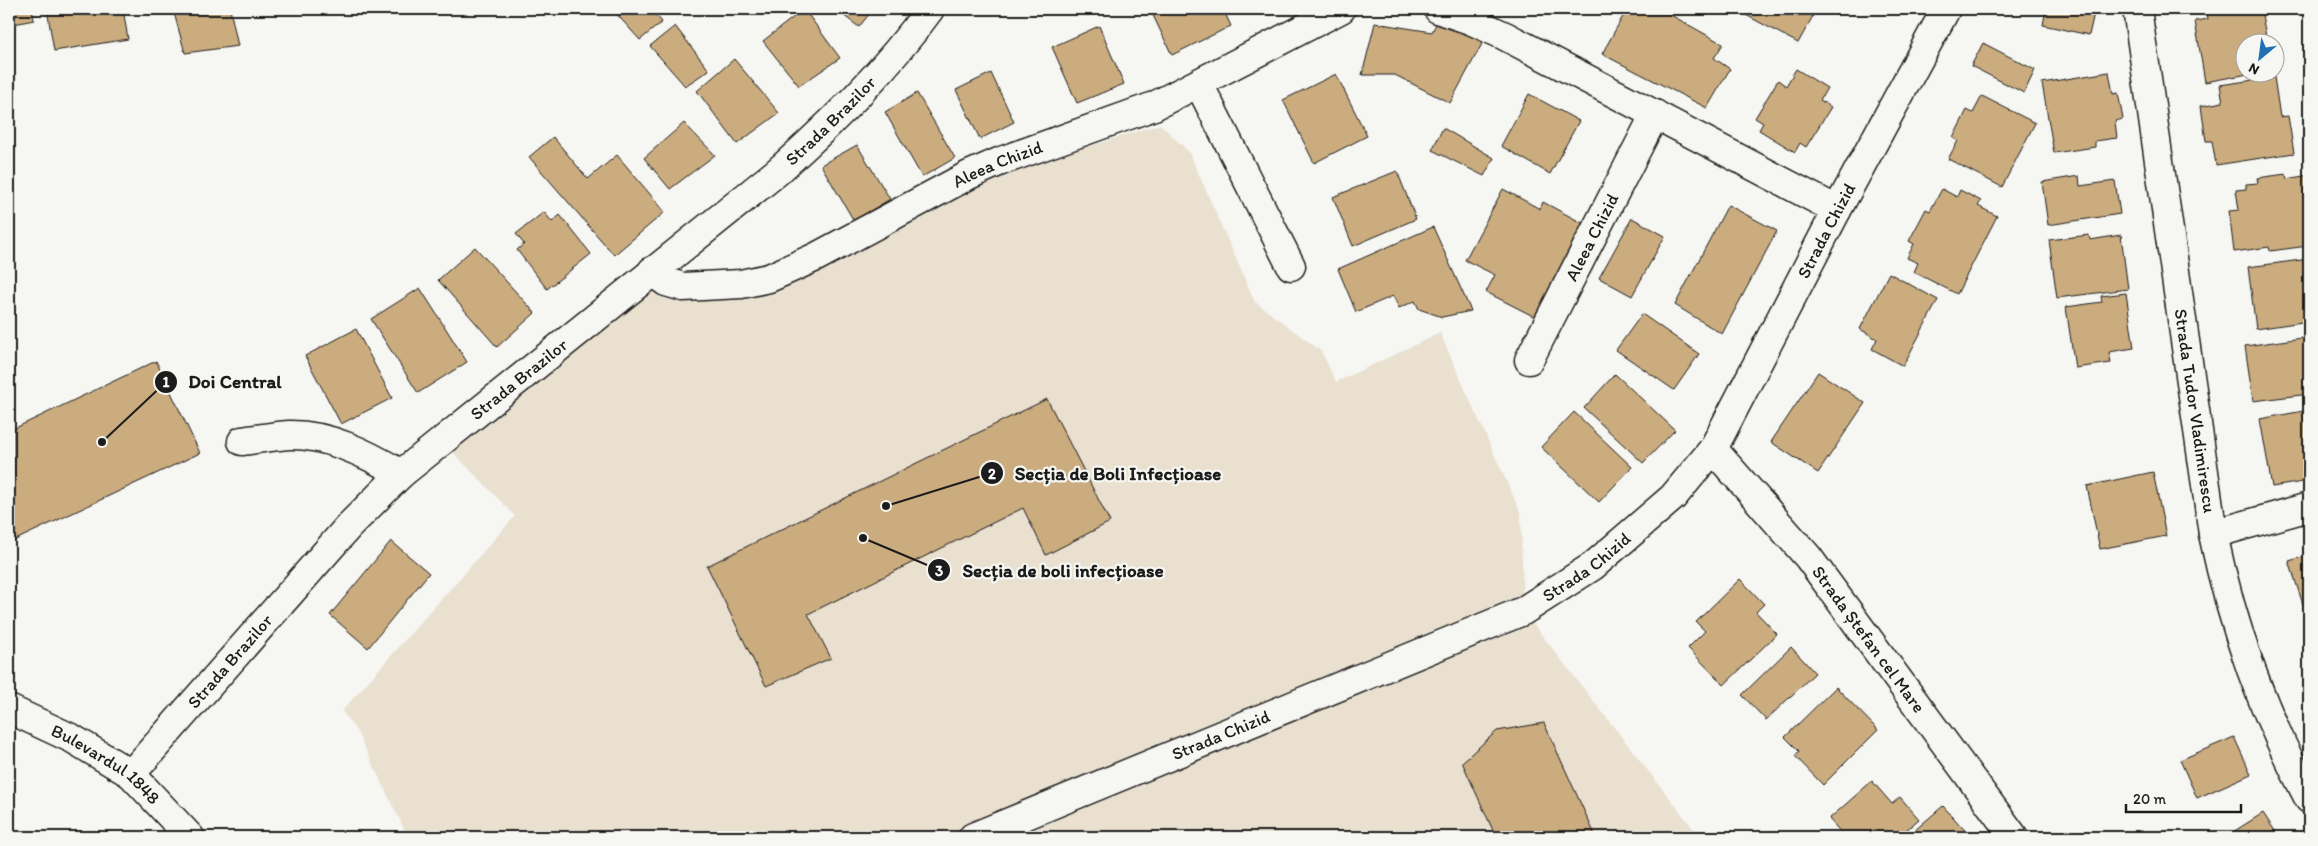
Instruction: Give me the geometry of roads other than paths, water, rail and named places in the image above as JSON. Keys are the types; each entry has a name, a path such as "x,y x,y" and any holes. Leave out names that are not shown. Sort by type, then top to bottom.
{"street":[{"name":"Strada Brazilor","path":"131,774 349,526 401,474 777,172 832,123 876,76 930,9"},
{"name":"Aleea Chizid","path":"652,271 666,282 683,287 741,284 769,278 816,257 985,168 1154,106 1341,9"},
{"path":"1438,9 1470,20 1505,36 1837,210"},
{"name":"Strada Chizid","path":"973,837 1523,611 1593,566 1606,555 1673,497 1713,449 1837,210 1946,9"},
{"name":"Strada Tudor Vladimirescu","path":"2137,9 2213,534 2224,587 2244,652 2266,711 2309,799"},
{"path":"1199,84 1290,266"},
{"name":"Aleea Chizid","path":"1529,360 1655,114"},
{"path":"242,441 290,435 323,440 352,448 376,459 401,474"},
{"name":"Strada Ștefan cel Mare","path":"1713,449 1808,557 2014,837"},
{"path":"2213,534 2309,507"},
{"name":"Bulevardul 1848","path":"9,709 73,740 131,774 190,837"}],"place":[{"name":"Doi Central","path":"102,442"},
{"name":"Secția de Boli Infecțioase","path":"886,506"},
{"name":"Secția de boli infecțioase","path":"863,538"}]}
